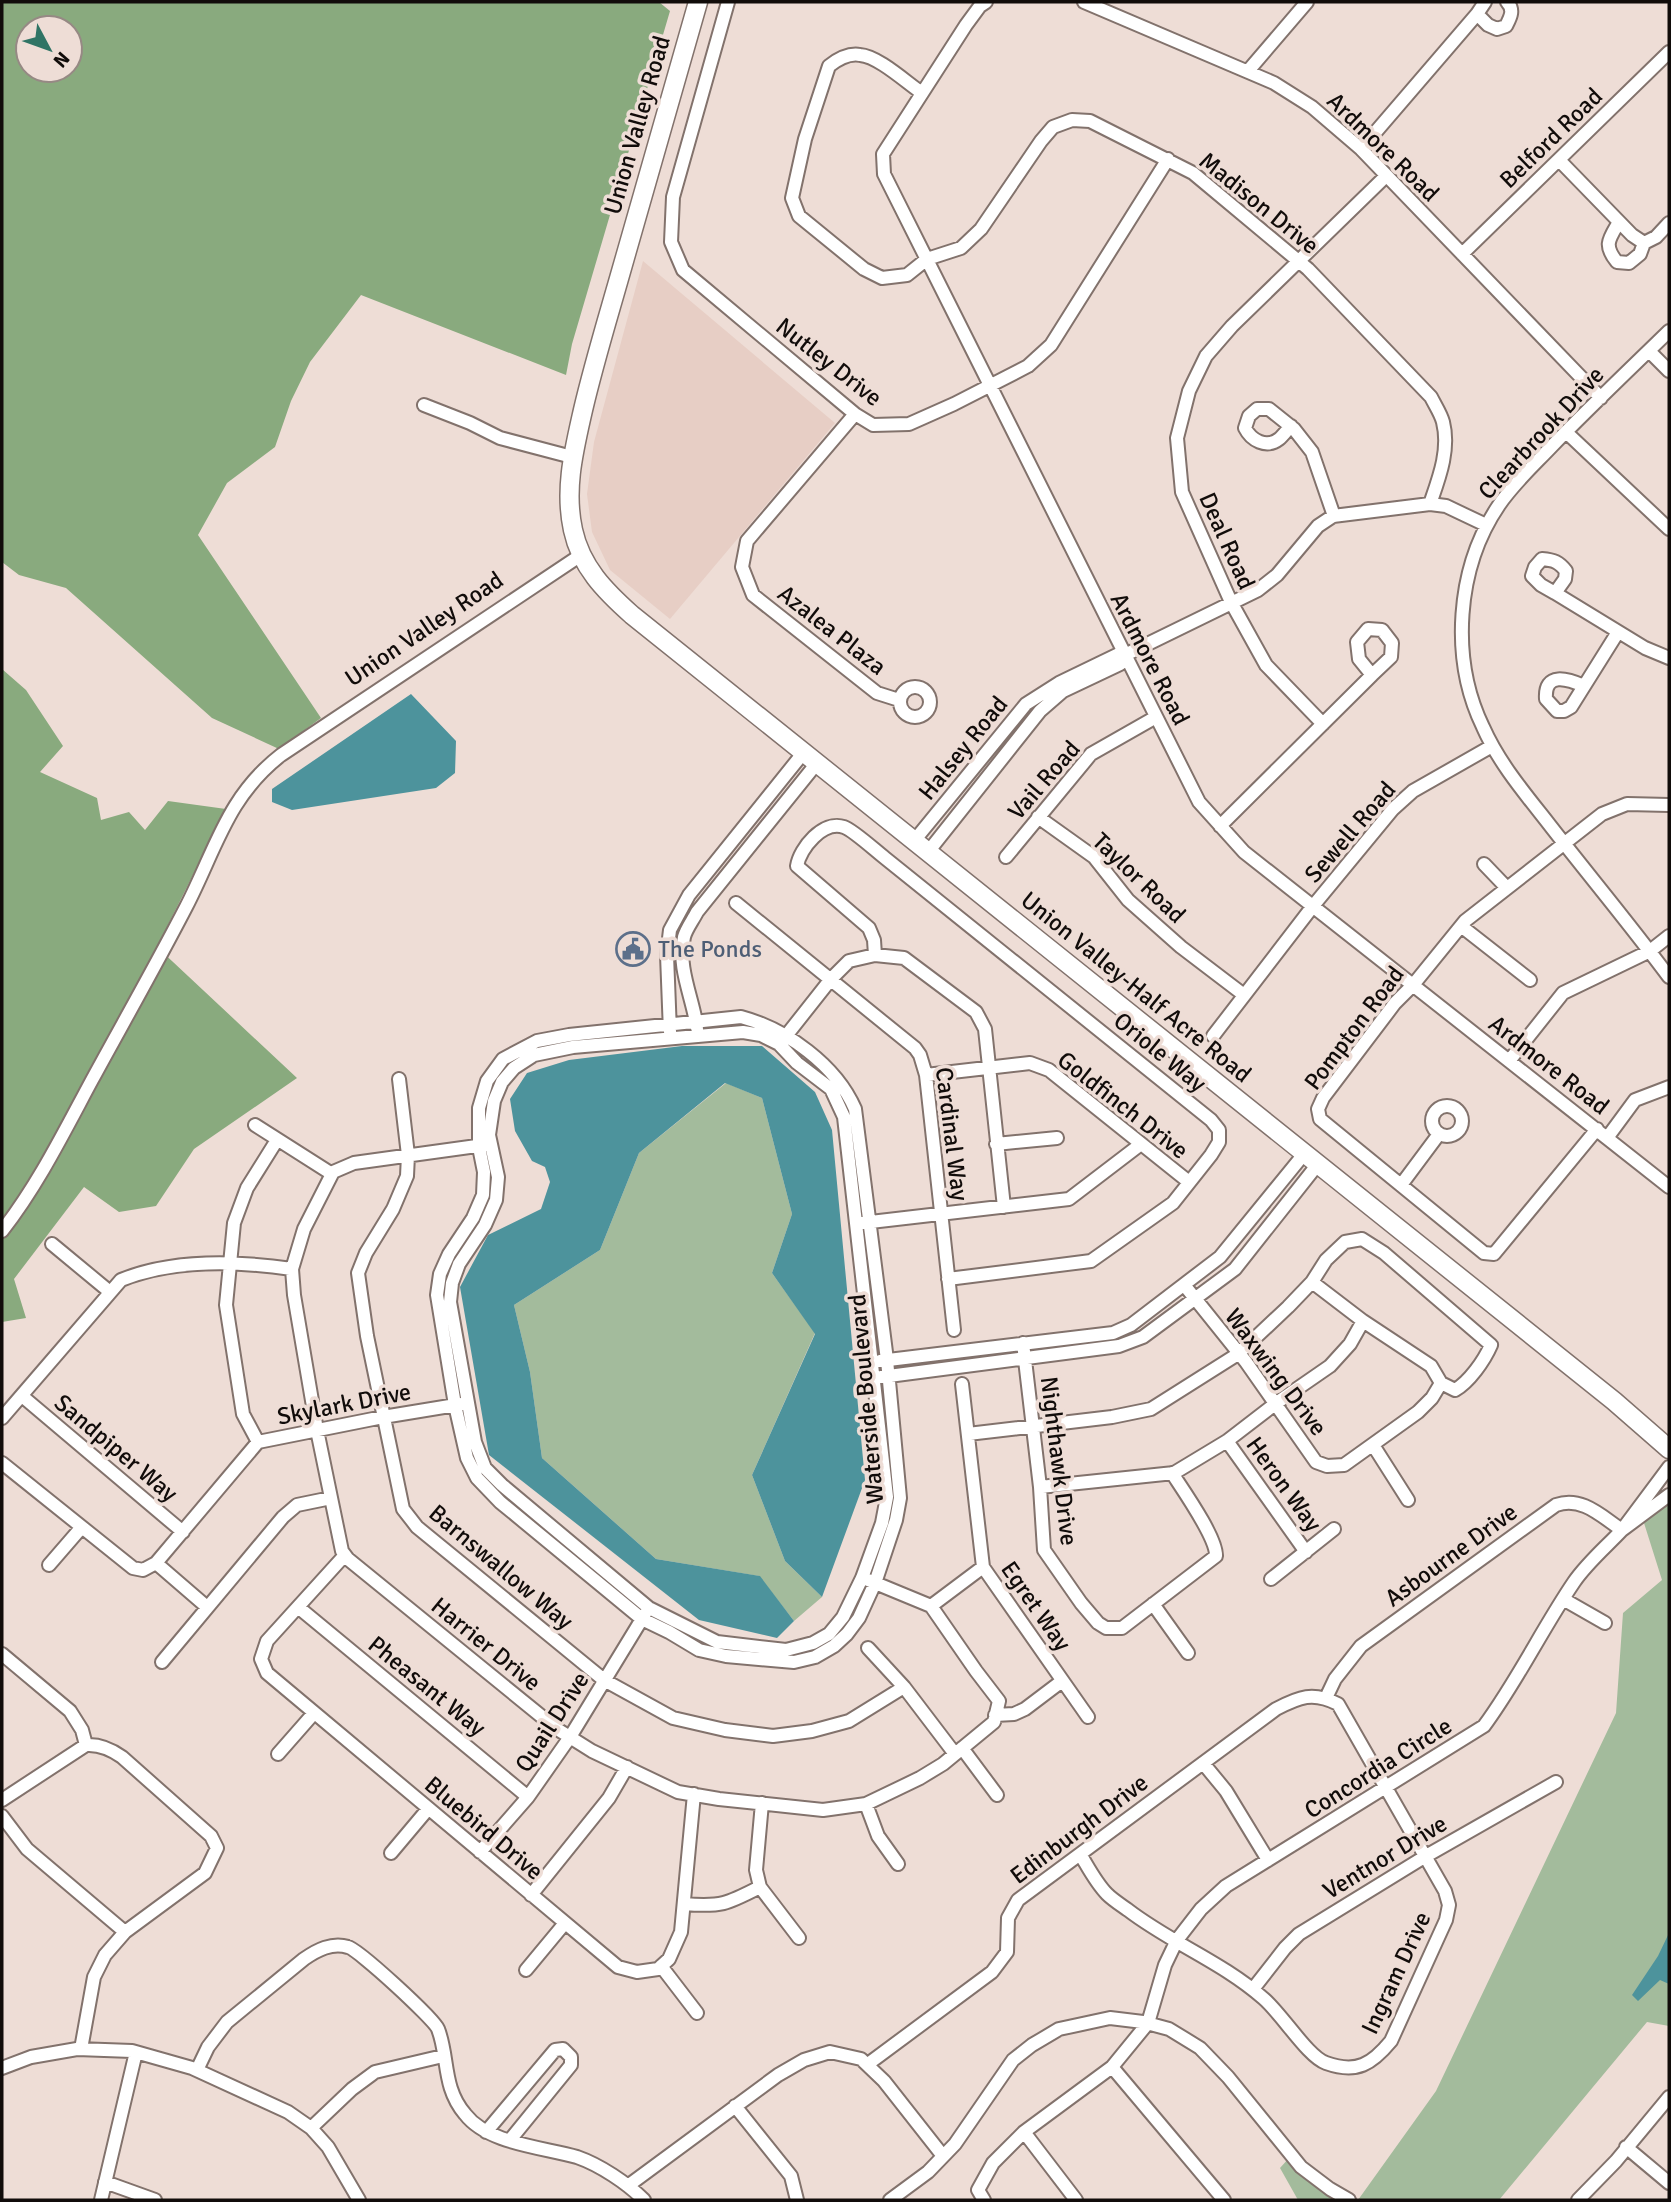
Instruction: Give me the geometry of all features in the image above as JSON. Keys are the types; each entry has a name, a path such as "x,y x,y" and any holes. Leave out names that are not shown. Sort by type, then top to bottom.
{"street":[{"name":"Union Valley Road","path":"2,1231 41,1173 187,905 228,816 245,790 281,755 581,555 570,509 572,457 591,375 698,2"},
{"name":"Nutley Drive","path":"729,2 673,197 671,242 683,270 855,414 873,425 909,424 1028,366 1051,345 1168,159"},
{"name":"Ardmore Road","path":"1084,2 1274,83 1311,107 1387,176 1601,398"},
{"path":"1248,71 1307,2"},
{"path":"1360,149 1485,2"},
{"path":"1477,14 1488,25 1497,29 1506,26 1511,14 1511,5 1507,2"},
{"name":"Ardmore Road","path":"981,3 883,154 884,174 1199,802 1244,852 1669,1186"},
{"name":"Belford Road","path":"1462,254 1669,52"},
{"name":"Madison Drive","path":"922,93 870,57 858,54 840,58 830,66 805,139 792,198 799,216 864,269 882,278 907,275 927,259 961,248 981,229 1041,141 1054,127 1072,120 1090,121 1194,173 1299,261 1431,397 1443,422 1444,464 1430,504"},
{"path":"1559,160 1632,235 1644,243"},
{"name":"Deal Road","path":"1323,724 1266,665 1231,602 1182,492 1177,438 1189,391 1206,356 1232,326 1387,176"},
{"path":"1619,222 1608,241 1610,253 1617,262 1629,263 1640,254 1644,243 1656,237 1669,223"},
{"name":"Clearbrook Drive","path":"1669,331 1513,487 1486,525 1470,569 1464,597 1462,628 1465,668 1474,707 1492,747 1669,977"},
{"path":"1649,351 1669,371"},
{"path":"424,405 500,438 572,457"},
{"name":"Azalea Plaza","path":"855,414 747,541 743,566 753,595 877,693 899,700"},
{"path":"1290,426 1312,452 1334,516 1430,504 1446,506 1486,525"},
{"path":"1566,432 1669,529"},
{"name":"Halsey Road","path":"921,847 978,789 1040,711 1063,691 1120,664 1125,655 1258,590 1277,575 1318,526 1334,516"},
{"name":"Union Valley-Half Acre Road","path":"581,555 599,584 632,615 1614,1401 1669,1450"},
{"path":"1555,593 1645,648 1669,658"},
{"path":"1584,686 1618,632"},
{"name":"Halsey Road","path":"921,847 964,779 1026,704 1059,683 1119,654 1125,655"},
{"path":"1220,826 1372,675"},
{"name":"Vail Road","path":"1006,857 1091,754 1156,717"},
{"name":"Sewell Road","path":"1213,1036 1313,906 1393,809 1413,791 1492,747"},
{"path":"697,1035 696,1020 686,984 684,935 697,912 810,758"},
{"path":"671,1038 668,1024 667,955 670,930 689,895 810,758"},
{"path":"964,779 973,780 978,789"},
{"name":"Pompton Road","path":"1597,1129 1494,1254 1484,1253 1320,1119 1318,1110 1323,1098 1395,1003 1461,926 1602,814 1627,804 1669,805"},
{"name":"Taylor Road","path":"1038,817 1094,857 1128,900 1181,947 1244,995"},
{"name":"Oriole Way","path":"875,955 874,940 869,928 797,866 798,859 808,843 820,832 832,827 844,827 1211,1120 1219,1130 1219,1142 1211,1155 1173,1203 1091,1261 948,1279"},
{"path":"1484,864 1507,888"},
{"name":"Cardinal Way","path":"736,903 915,1048 920,1055 926,1075 954,1330"},
{"path":"1461,926 1530,980"},
{"path":"1509,1061 1563,993 1650,951 1669,936"},
{"path":"783,1040 831,979 849,961 875,955 904,958 976,1012 985,1029 1004,1207"},
{"name":"Waterside Boulevard","path":"741,1017 763,1023 836,1076 848,1092 855,1109 859,1132 887,1360 900,1497 896,1520 868,1581 843,1617 829,1634 813,1643 786,1650 717,1642 646,1614 500,1502 477,1478 467,1458 455,1405 437,1295 440,1274 449,1254 473,1218 483,1195 485,1145 479,1108 487,1081 503,1059 537,1041 696,1020 741,1017"},
{"name":"Waterside Boulevard","path":"646,1614 485,1468 475,1442 450,1302 452,1283 459,1264 485,1225 496,1200 498,1177 485,1145 494,1101 502,1082 514,1068 534,1055 573,1047 743,1032 783,1040 797,1063 831,1089 844,1117 887,1497 868,1581"},
{"name":"Goldfinch Drive","path":"926,1075 1030,1063 1049,1070 1189,1182"},
{"name":"Barnswallow Way","path":"399,1079 408,1155 407,1176 393,1209 366,1253 358,1273 367,1336 403,1509 417,1527 604,1680 673,1718 725,1730 773,1736 812,1731 849,1721 904,1687"},
{"path":"1607,1138 1634,1100 1669,1087"},
{"path":"255,1125 332,1174"},
{"path":"1401,1185 1439,1135"},
{"path":"996,1144 1057,1138"},
{"path":"258,1441 243,1414 226,1305 234,1223 247,1188 277,1140"},
{"path":"855,1224 1069,1199 1141,1144"},
{"path":"345,1555 317,1430 294,1295 292,1269 303,1228 332,1174 354,1163 485,1145"},
{"path":"872,1362 1113,1333 1131,1325 1220,1257 1266,1200 1311,1159"},
{"path":"874,1378 1119,1346 1143,1337 1235,1269 1279,1213 1311,1159"},
{"path":"1266,1200 1279,1213"},
{"path":"968,1434 1112,1417 1151,1409 1238,1354 1312,1282 1326,1260 1345,1242 1362,1238 1384,1253 1491,1345 1488,1353 1462,1386 1455,1390 1441,1383 1431,1366 1363,1321 1312,1282"},
{"path":"52,1244 110,1292"},
{"path":"2,1418 121,1280 138,1273 186,1266 254,1263 292,1269"},
{"name":"Waxwing Drive","path":"1185,1286 1316,1462 1327,1466 1343,1465 1419,1412 1441,1383"},
{"path":"1041,1487 1172,1473 1227,1441 1330,1366 1350,1344 1363,1321"},
{"name":"Nighthawk Drive","path":"1023,1343 1041,1487 1044,1550 1081,1603 1098,1623 1106,1628 1122,1628 1216,1556 1210,1535 1172,1473"},
{"name":"Egret Way","path":"962,1384 982,1567 1088,1717"},
{"name":"Sandpiper Way","path":"22,1396 183,1532"},
{"name":"Skylark Drive","path":"156,1563 258,1441 470,1403"},
{"name":"Heron Way","path":"1227,1441 1306,1552"},
{"path":"1373,1445 1408,1500"},
{"path":"2,1463 133,1569 143,1570 156,1563 208,1607"},
{"name":"Concordia Circle","path":"1148,2023 1165,1965 1177,1941 1201,1909 1226,1886 1484,1726 1502,1702 1545,1626 1576,1579 1622,1530 1669,1467"},
{"name":"Concordia Circle","path":"1622,1530 1669,1496"},
{"path":"162,1662 282,1517 298,1505 331,1498"},
{"name":"Asbourne Drive","path":"1326,1698 1335,1679 1361,1646 1556,1505 1569,1501 1583,1504 1622,1530"},
{"path":"49,1566 81,1528"},
{"path":"1271,1579 1334,1529"},
{"name":"Bluebird Drive","path":"345,1555 267,1641 261,1659 267,1673 618,1967 638,1972 658,1969 661,1966"},
{"name":"Harrier Drive","path":"345,1555 546,1720 593,1751 678,1792 823,1810 866,1804 920,1778 993,1722 995,1715"},
{"path":"931,1606 982,1567"},
{"path":"868,1581 931,1606 999,1701 995,1715 1014,1714 1025,1709 1062,1681"},
{"path":"1563,1599 1605,1622"},
{"path":"1153,1604 1188,1653"},
{"name":"Pheasant Way","path":"298,1607 528,1797"},
{"name":"Quail Drive","path":"480,1852 528,1797 570,1737 646,1614"},
{"path":"868,1648 997,1795"},
{"path":"2,1654 70,1711 82,1730 86,1745"},
{"name":"Edinburgh Drive","path":"867,2064 992,1972 1007,1952 1008,1918 1018,1900 1276,1709 1300,1696 1326,1698"},
{"name":"Ingram Drive","path":"1080,1854 1106,1894 1148,1925 1228,1970 1254,1989 1277,2009 1310,2053 1324,2063 1340,2067 1359,2067 1378,2057 1391,2040 1446,1920 1449,1905 1445,1891 1426,1856 1338,1704 1326,1698"},
{"path":"278,1755 314,1713"},
{"path":"2,1800 86,1745 111,1749 211,1836 217,1848 205,1873 125,1932 105,1955 94,1978 81,2049"},
{"path":"1203,1763 1226,1791 1268,1860"},
{"path":"531,1895 609,1798 627,1767"},
{"name":"Ventnor Drive","path":"1254,1989 1299,1934 1426,1856 1556,1782"},
{"path":"694,1794 681,1933 669,1959 661,1966 697,2013"},
{"path":"762,1803 756,1870 760,1886 799,1938"},
{"path":"866,1804 878,1836 898,1864"},
{"path":"391,1853 428,1808"},
{"path":"2,1816 26,1849 125,1932"},
{"path":"684,1904 711,1906 729,1903 760,1886"},
{"path":"526,1970 565,1923"},
{"path":"197,2070 208,2047 228,2022 310,1955 331,1946 350,1947 426,2013 438,2028 449,2083 465,2115 486,2133 580,2158 629,2185 643,2200"},
{"path":"890,2200 928,2172 955,2144 1013,2060 1059,2029 1111,2018 1169,2029 1200,2048 1228,2077 1301,2167 1349,2200"},
{"path":"984,2200 978,2190 993,2163 1024,2132 1112,2067 1148,2023"},
{"path":"2,2068 31,2057 81,2049 136,2052 197,2070 288,2112 311,2128 328,2147 359,2200"},
{"path":"486,2133 555,2050 563,2049 571,2057 571,2065 510,2140"},
{"path":"101,2200 136,2052"},
{"path":"629,2185 778,2075 804,2060 830,2052 861,2059 867,2064 884,2081 943,2156"},
{"path":"311,2128 352,2088 375,2072 443,2056"},
{"path":"1112,2067 1224,2200"},
{"path":"1578,2200 1616,2161 1669,2097"},
{"path":"736,2106 791,2176 797,2200"},
{"path":"1024,2132 1076,2200"},
{"path":"1626,2147 1669,2183"},
{"path":"105,2182 155,2200"}],"shaded area":[{"path":"643,261 835,423 670,619 610,570 592,532 587,494 594,442"}],"green space":[{"path":"2,2 659,2 670,11 572,344 566,375 361,295 310,362 291,401 275,447 227,483 198,535 321,718 279,749 212,718 66,588 19,575 2,562"},
{"path":"2,669 26,690 63,746 40,772 97,798 101,820 129,812 145,830 168,801 226,809 157,947 297,1078 194,1149 156,1206 119,1212 84,1187 14,1279 26,1318 2,1322"},
{"path":"726,1083 762,1098 792,1214 772,1273 815,1333 752,1475 785,1561 822,1597 794,1621 759,1576 656,1559 542,1458 530,1372 514,1305 600,1250 639,1153"},
{"path":"1669,1504 1669,2026 1647,2022 1499,2200 1358,2200 1436,2091 1616,1713 1623,1613 1662,1580 1644,1523"},
{"path":"1289,2158 1347,2200 1298,2200 1280,2168"}],"water":[{"path":"411,694 456,741 455,773 436,788 292,810 272,802 272,789"},
{"path":"682,1046 762,1046 815,1092 832,1130 865,1480 822,1597 785,1561 752,1475 815,1334 772,1273 792,1214 762,1098 725,1083 639,1153 600,1250 514,1305 530,1372 542,1458 656,1559 760,1576 794,1621 777,1638 699,1620 489,1455 460,1287 488,1235 541,1209 550,1182 545,1167 532,1161 515,1131 510,1099 527,1073 569,1060"},
{"path":"1669,1933 1669,1984 1660,1980 1638,2001 1632,1995 1658,1956"}],"place":[{"name":"The Ponds","path":"633,949"}]}
